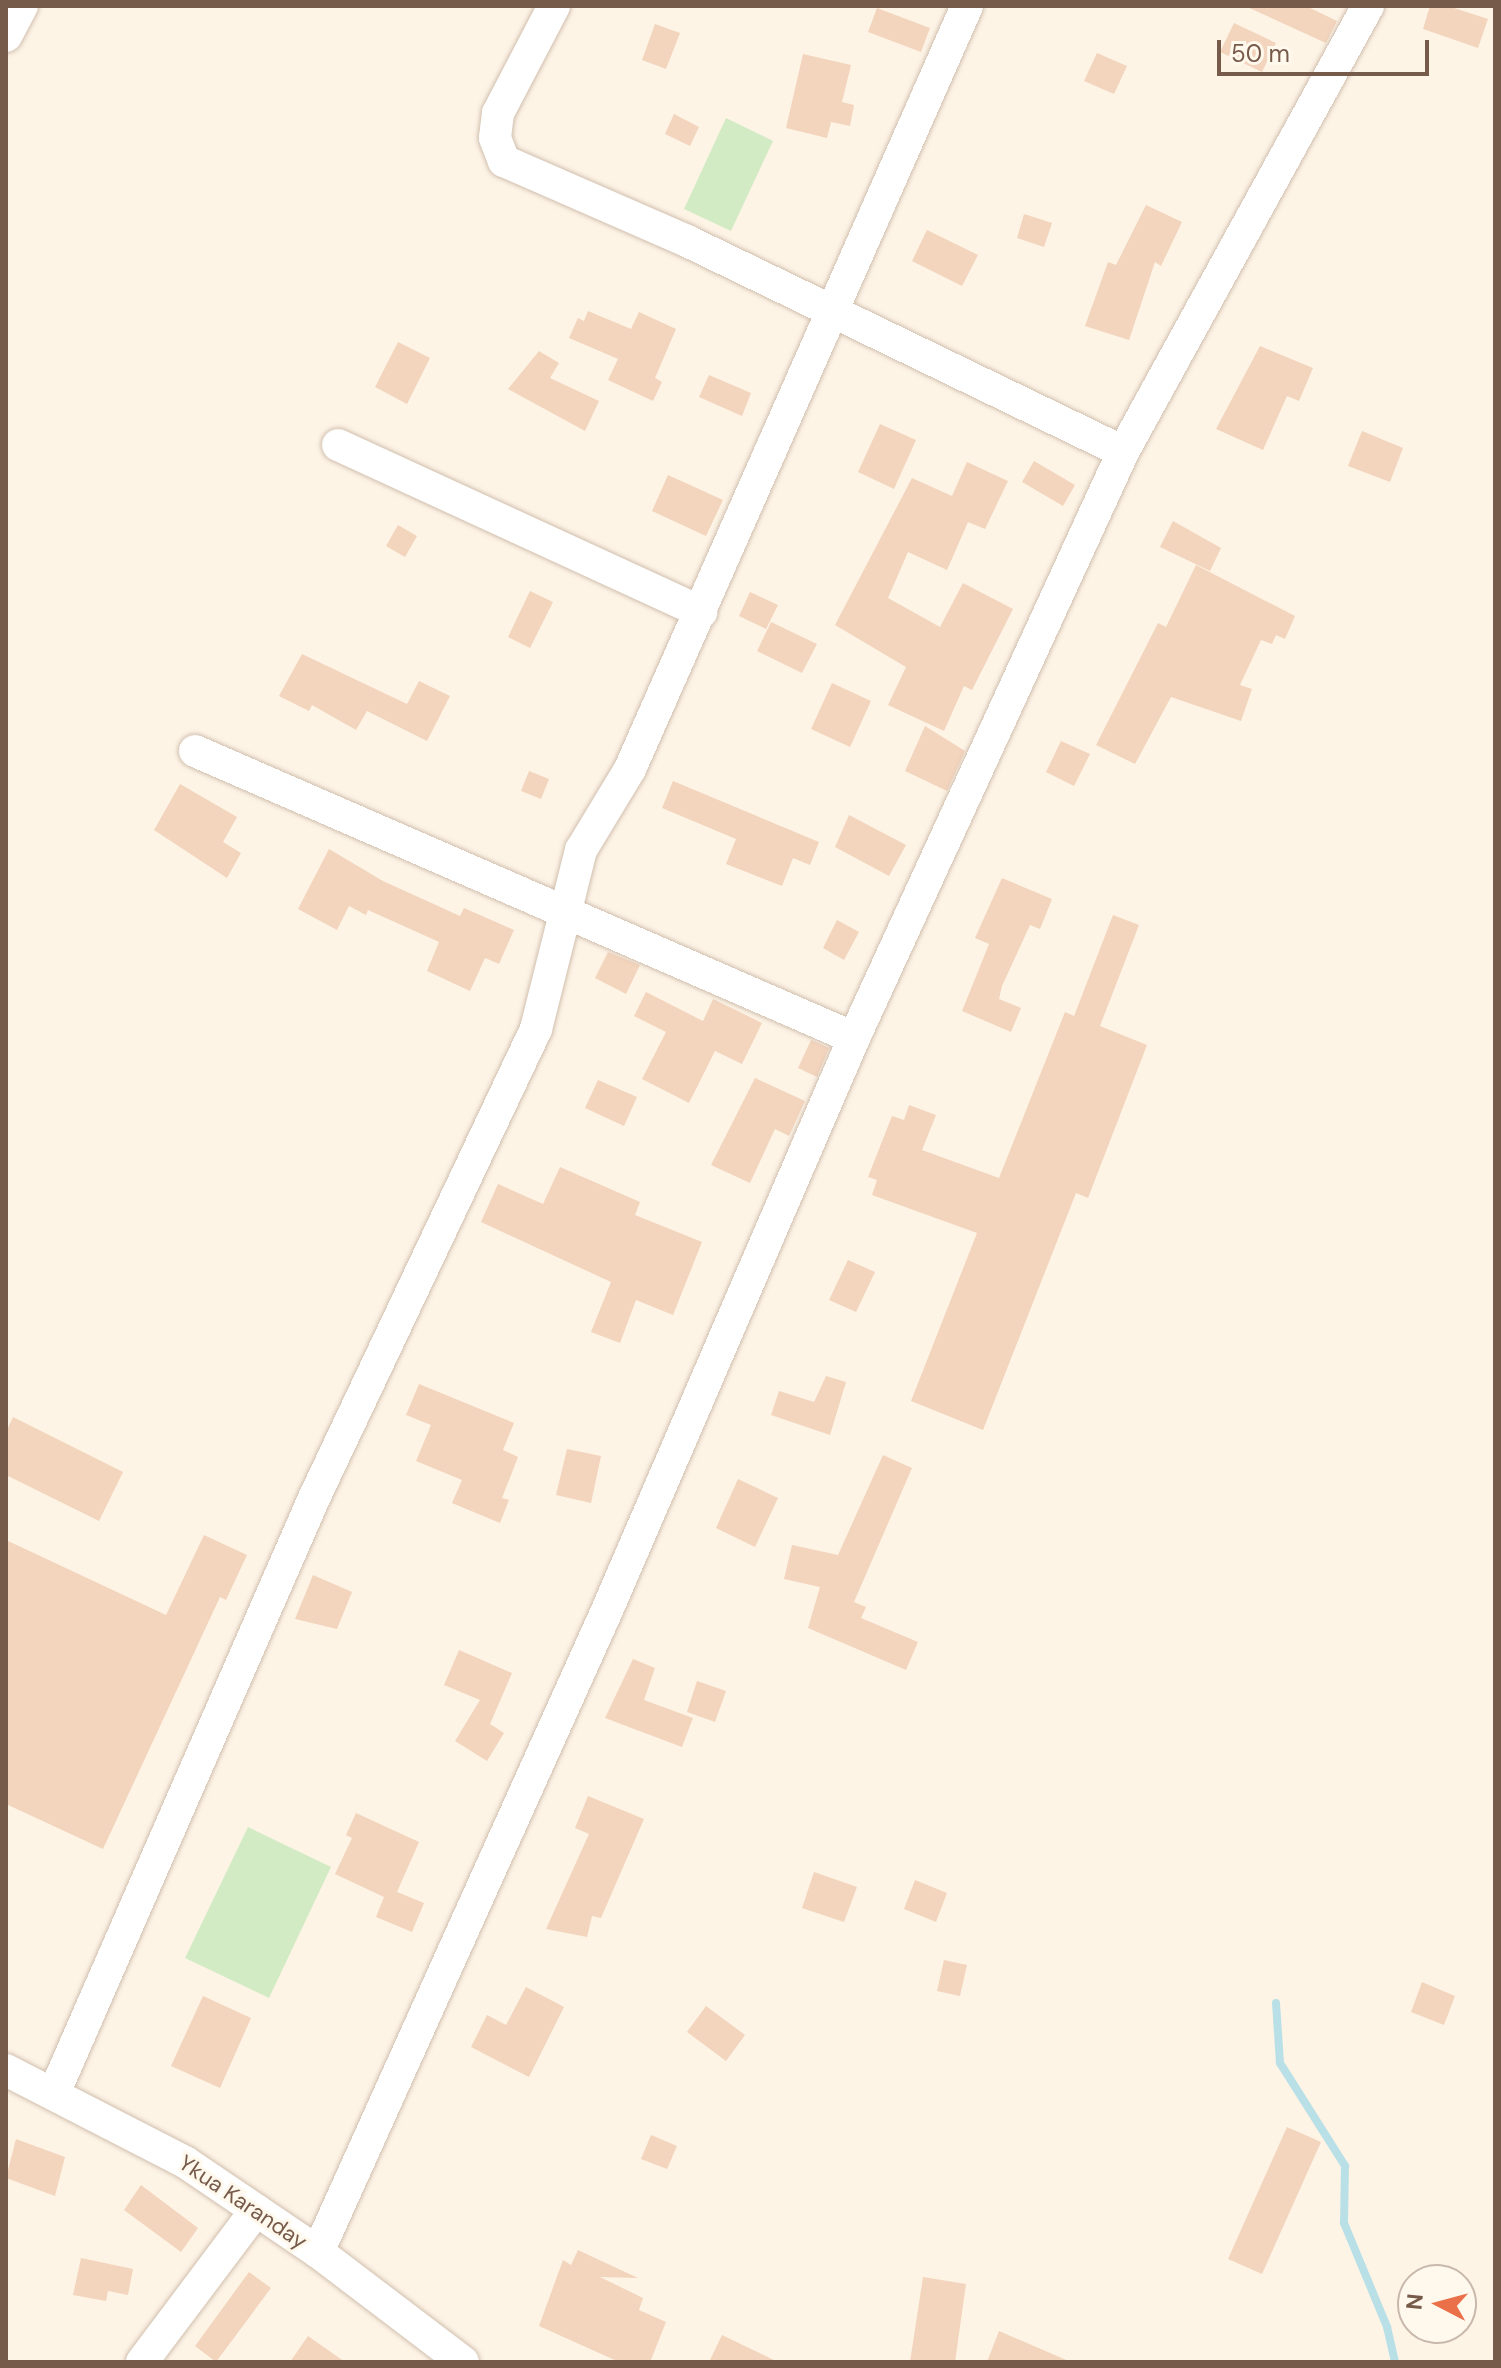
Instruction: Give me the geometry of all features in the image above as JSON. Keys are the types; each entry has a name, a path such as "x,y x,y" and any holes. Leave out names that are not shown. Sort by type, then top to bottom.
{"street":[{"path":"6,36 22,6"},
{"path":"554,6 498,113 495,138 504,161 687,241 1123,452"},
{"path":"55,2091 315,1496 536,1029 581,850 630,769 835,314 967,6"},
{"path":"318,2252 605,1615 854,1038 1123,452 1368,6"},
{"path":"338,445 701,612"},
{"path":"195,751 854,1038"},
{"name":"Ykua Karanday","path":"6,2070 55,2091 185,2162 318,2252 463,2362"},
{"path":"142,2362 256,2210"}],"green space":[{"path":"726,118 773,141 731,231 684,209"},
{"path":"248,1827 331,1867 269,1998 185,1958"}],"building":[{"path":"1245,6 1306,6 1337,21 1326,43"},
{"path":"1430,6 1448,6 1488,19 1478,48 1423,29"},
{"path":"877,8 930,28 921,52 868,32"},
{"path":"1234,23 1276,43 1262,72 1220,52"},
{"path":"655,24 680,33 666,69 642,60"},
{"path":"1097,53 1127,66 1114,94 1084,81"},
{"path":"803,54 851,65 842,102 854,105 850,126 831,122 827,138 786,128"},
{"path":"674,114 699,127 690,146 665,134"},
{"path":"1146,205 1182,222 1161,266 1155,262 1129,340 1085,326 1108,262 1116,265"},
{"path":"1024,214 1052,223 1044,247 1017,238"},
{"path":"927,230 978,255 962,286 912,261"},
{"path":"588,311 631,329 639,312 676,329 655,378 662,382 653,401 608,380 618,359 569,338 578,318 584,321"},
{"path":"398,342 430,358 407,404 375,387"},
{"path":"1260,346 1313,368 1299,401 1287,396 1263,450 1216,429"},
{"path":"539,351 559,363 550,378 599,401 585,431 508,389"},
{"path":"709,375 751,393 742,416 699,397"},
{"path":"880,424 916,440 894,489 858,472"},
{"path":"1362,431 1403,448 1390,482 1348,466"},
{"path":"1034,461 1075,485 1063,506 1022,482"},
{"path":"967,462 1008,481 985,529 968,522 947,570 908,552 888,598 940,627 963,583 1013,609 972,690 964,686 944,731 888,705 906,667 835,625 912,478 952,496"},
{"path":"668,475 723,500 706,536 652,511"},
{"path":"1173,521 1221,548 1210,571 1160,547"},
{"path":"398,525 417,536 405,557 386,546"},
{"path":"1196,565 1295,616 1285,639 1276,635 1272,644 1261,640 1240,685 1252,689 1241,721 1171,697 1135,764 1096,745 1158,623 1166,627"},
{"path":"530,591 553,602 530,648 508,637"},
{"path":"750,592 778,605 766,629 739,616"},
{"path":"771,622 817,644 802,673 757,651"},
{"path":"302,654 407,704 419,681 450,696 427,741 367,711 356,730 312,705 309,711 279,696"},
{"path":"832,683 871,701 850,747 811,729"},
{"path":"925,726 965,751 947,791 905,771"},
{"path":"1061,741 1090,754 1074,786 1046,772"},
{"path":"529,771 549,779 541,799 521,791"},
{"path":"673,781 819,842 810,865 793,858 782,886 726,864 736,839 662,808"},
{"path":"180,784 237,817 223,842 241,853 227,878 154,830"},
{"path":"849,815 906,845 889,876 835,847"},
{"path":"329,849 383,881 460,916 464,908 514,930 499,964 485,958 470,991 427,971 439,942 368,910 366,915 349,906 337,930 298,909"},
{"path":"1002,878 1052,899 1040,929 1030,925 1002,986 999,999 1021,1008 1011,1032 962,1011 989,944 975,938"},
{"path":"1113,915 1139,925 1100,1026 1147,1045 1088,1198 1076,1193 983,1430 911,1401 977,1233 872,1195 877,1180 868,1177 892,1116 904,1120 909,1105 936,1115 922,1150 999,1178 1065,1012 1074,1016"},
{"path":"837,920 859,932 844,960 823,948"},
{"path":"608,952 640,965 626,994 595,978"},
{"path":"646,992 703,1021 713,999 762,1023 742,1064 715,1051 689,1103 642,1079 666,1032 634,1016"},
{"path":"811,1040 829,1048 817,1077 798,1068"},
{"path":"755,1078 805,1101 789,1136 775,1129 750,1183 711,1165"},
{"path":"598,1080 637,1097 624,1126 585,1108"},
{"path":"560,1167 640,1202 635,1215 702,1242 673,1315 636,1300 620,1343 591,1332 611,1282 481,1222 498,1184 543,1204"},
{"path":"848,1260 875,1272 856,1312 829,1300"},
{"path":"826,1376 846,1382 830,1435 771,1415 779,1391 814,1402"},
{"path":"419,1384 514,1423 503,1450 518,1457 502,1498 509,1500 500,1523 452,1503 462,1480 416,1461 431,1425 406,1415"},
{"path":"13,1417 123,1472 99,1521 6,1475 6,1432"},
{"path":"567,1449 601,1456 591,1503 556,1495"},
{"path":"883,1455 912,1468 854,1602 866,1607 861,1618 918,1642 906,1670 808,1628 820,1587 784,1579 792,1545 838,1555"},
{"path":"738,1479 778,1498 755,1547 716,1528"},
{"path":"204,1535 247,1555 226,1600 220,1597 103,1849 6,1804 6,1540 166,1615"},
{"path":"313,1575 352,1592 337,1629 295,1619"},
{"path":"459,1650 512,1673 490,1724 504,1733 487,1761 455,1741 480,1700 444,1685"},
{"path":"633,1659 655,1668 644,1700 693,1718 682,1747 605,1718"},
{"path":"697,1681 726,1691 715,1722 687,1712"},
{"path":"588,1796 644,1819 601,1918 592,1916 587,1937 546,1929 589,1834 575,1828"},
{"path":"356,1813 419,1842 397,1892 424,1903 412,1932 376,1917 384,1897 335,1874 352,1838 346,1835"},
{"path":"814,1872 857,1887 844,1922 802,1908"},
{"path":"915,1880 947,1893 936,1922 904,1909"},
{"path":"944,1960 967,1965 960,1996 937,1991"},
{"path":"1422,1982 1455,1996 1444,2025 1411,2012"},
{"path":"526,1987 564,2007 529,2077 471,2047 487,2015 506,2025"},
{"path":"203,1996 251,2018 220,2088 171,2066"},
{"path":"706,2006 745,2035 726,2061 687,2032"},
{"path":"1287,2127 1321,2142 1262,2274 1228,2259"},
{"path":"651,2135 677,2146 667,2169 641,2159"},
{"path":"16,2139 65,2157 55,2196 6,2178"},
{"path":"141,2185 198,2228 181,2252 124,2210"},
{"path":"578,2250 638,2278 600,2277 643,2298 639,2310 666,2322 650,2362 619,2362 539,2326 563,2260 571,2265"},
{"path":"81,2258 133,2269 128,2295 108,2291 106,2301 73,2295"},
{"path":"249,2272 271,2288 216,2362 195,2346"},
{"path":"923,2277 966,2284 955,2362 910,2362"},
{"path":"999,2331 1071,2362 987,2362"},
{"path":"722,2335 778,2362 709,2362"},
{"path":"308,2336 345,2362 290,2362"}],"waterway":[{"path":"1276,2003 1280,2063 1345,2166 1344,2223 1387,2327 1395,2362"}]}
